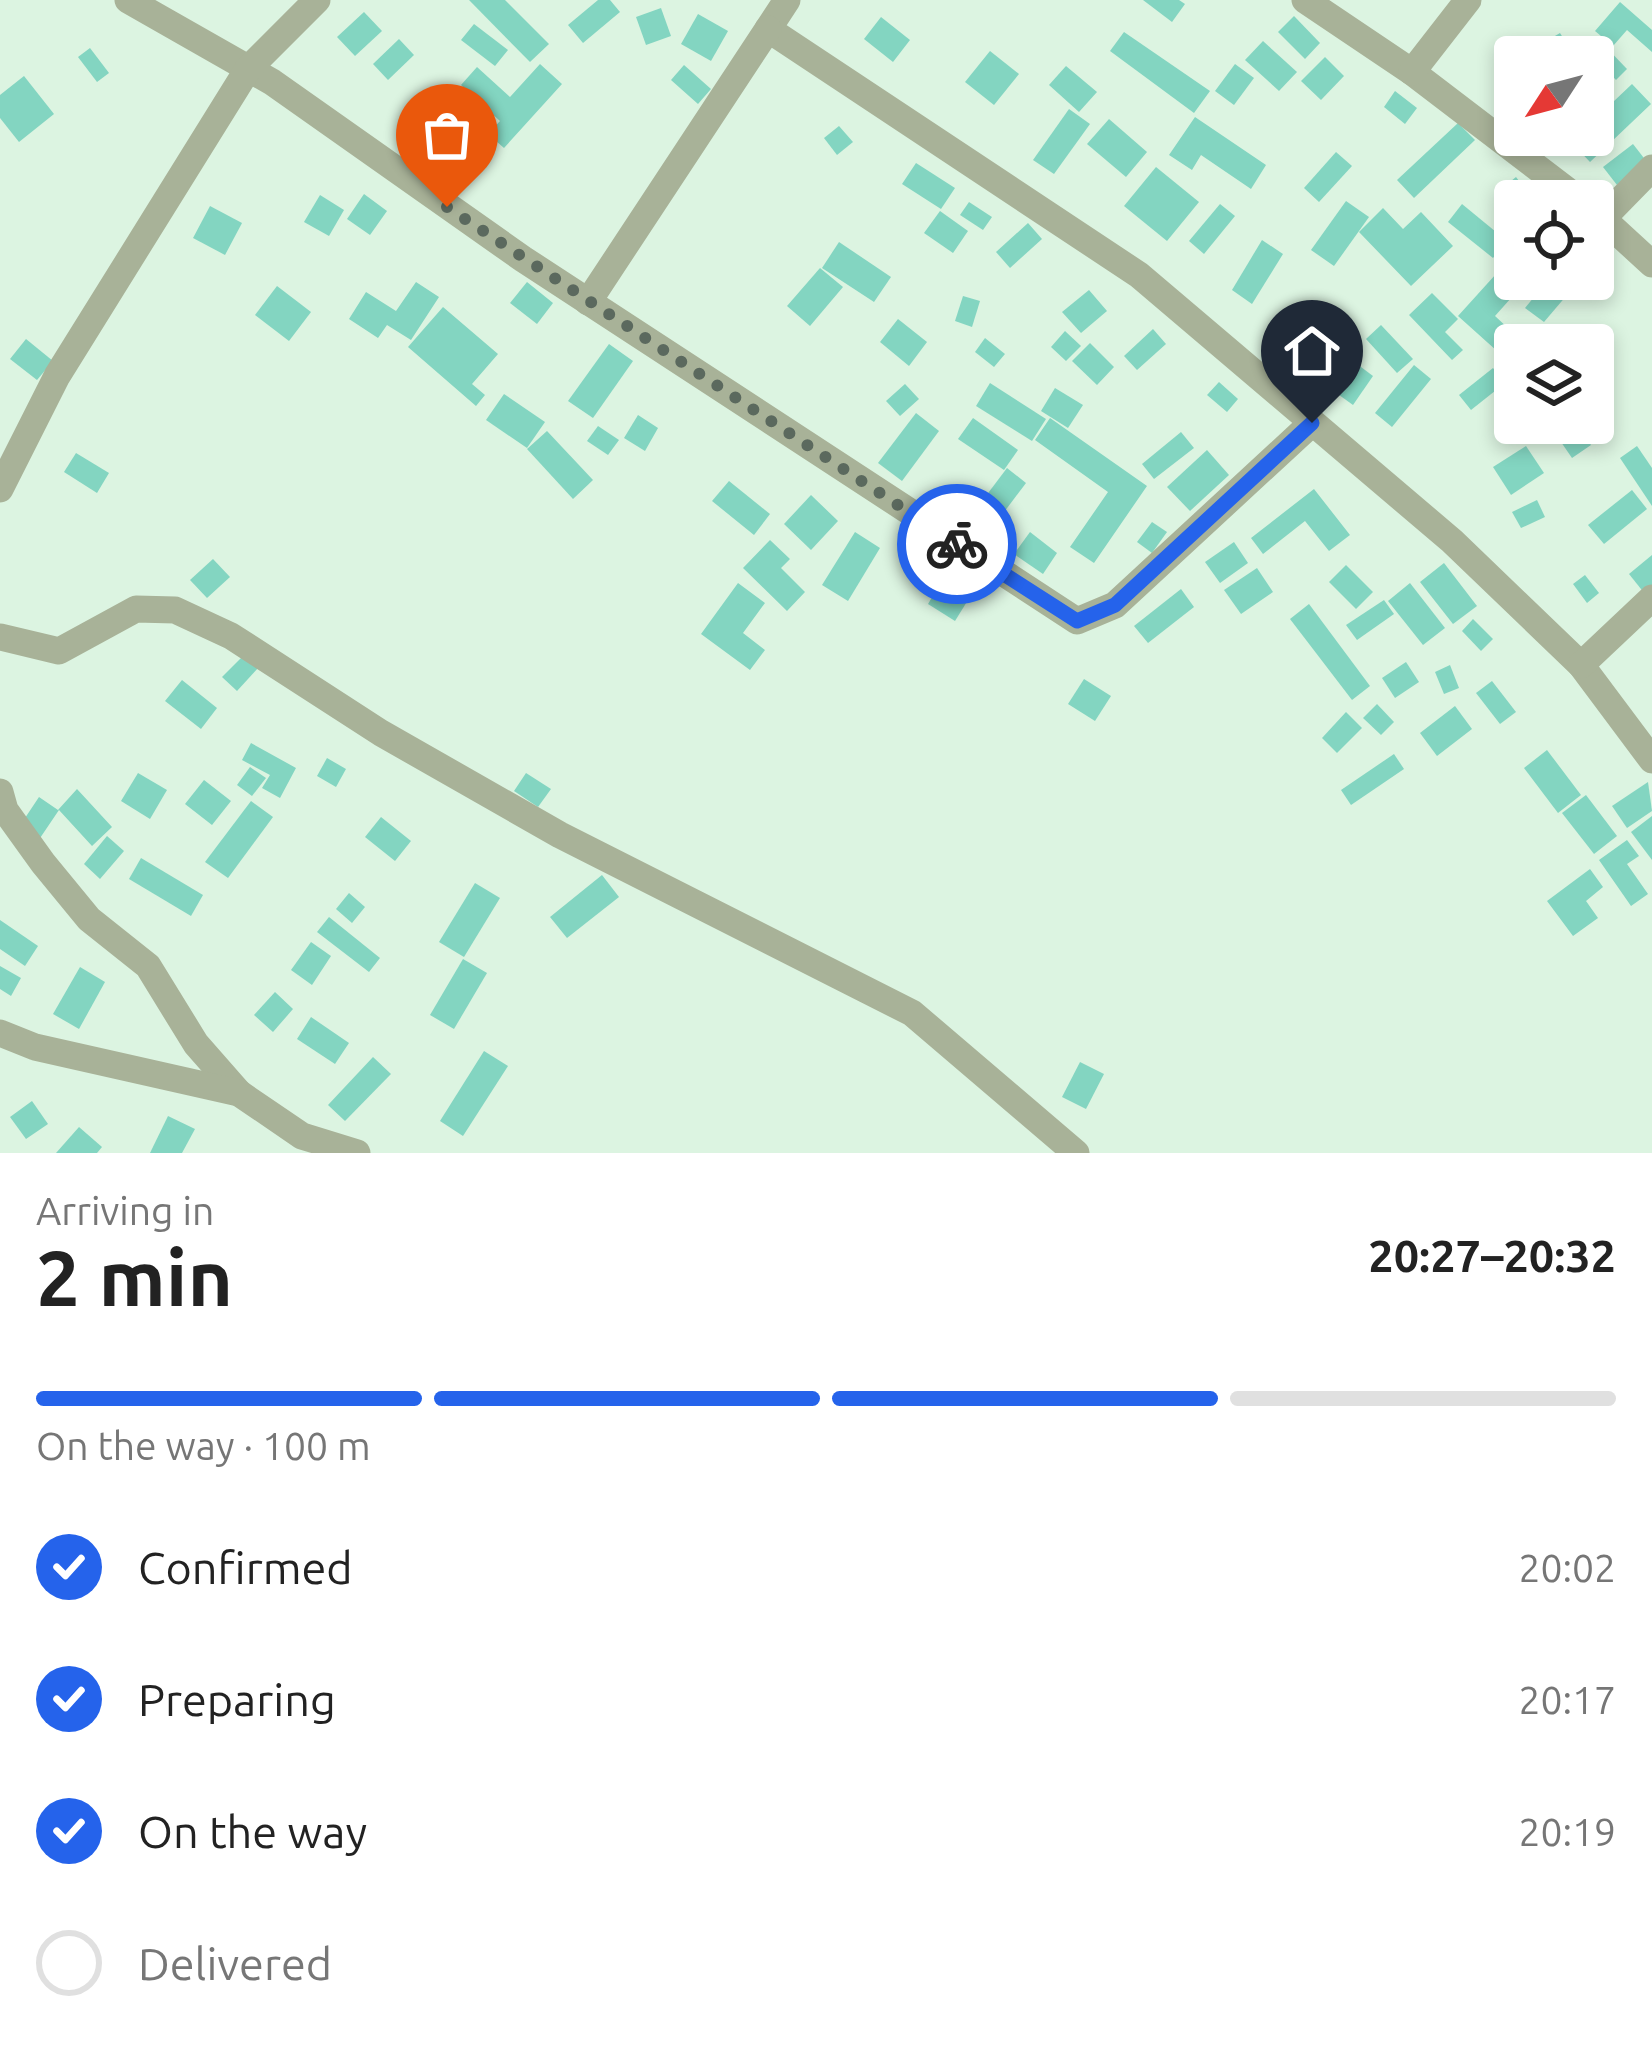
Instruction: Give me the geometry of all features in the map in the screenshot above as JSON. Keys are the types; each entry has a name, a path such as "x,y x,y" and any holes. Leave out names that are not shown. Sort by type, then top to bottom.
{"street":[{"path":"128,0 248,69 588,302 1077,621 1115,605 1312,423"},
{"path":"0,489 57,376 248,69 317,0"},
{"path":"588,302 787,0"},
{"path":"1305,0 1412,72 1553,180"},
{"path":"1412,72 1468,0"},
{"path":"768,29 1138,275 1452,541 1581,665 1652,760"},
{"path":"1614,195 1652,168"},
{"path":"1614,230 1652,264"},
{"path":"1581,665 1652,598"},
{"path":"0,638 59,651 136,609 175,610 230,636 381,733 560,836 912,1013 1076,1153"},
{"path":"0,792 5,810 43,863 89,919 148,966 196,1044 238,1094 302,1136 357,1153"},
{"path":"0,1033 34,1047 238,1094"}],"building":[{"path":"469,0 505,0 549,44 530,62"},
{"path":"598,0 610,0 620,12 583,43 568,25"},
{"path":"1143,0 1179,0 1185,4 1172,22"},
{"path":"1620,2 1652,30 1652,52 1627,30 1614,45 1614,36 1595,31"},
{"path":"661,8 671,36 646,45 636,17"},
{"path":"364,12 382,31 355,56 337,37"},
{"path":"698,14 728,31 711,61 681,44"},
{"path":"1294,16 1320,43 1305,59 1278,32"},
{"path":"881,17 910,40 893,62 864,39"},
{"path":"474,24 508,50 495,66 461,40"},
{"path":"1124,32 1210,91 1194,113 1110,51"},
{"path":"399,39 414,55 388,80 373,64"},
{"path":"1263,41 1297,72 1279,91 1245,60"},
{"path":"90,48 109,73 97,82 78,57"},
{"path":"990,51 1019,74 994,105 965,82"},
{"path":"1614,56 1627,69 1614,78"},
{"path":"1325,57 1344,76 1321,100 1301,81"},
{"path":"540,64 562,84 504,148 488,134 500,121 461,85 477,67 510,97"},
{"path":"1235,64 1254,78 1234,105 1215,91"},
{"path":"684,65 711,89 698,104 671,80"},
{"path":"1066,66 1097,92 1079,112 1049,85"},
{"path":"24,76 54,114 19,142 0,118 0,95"},
{"path":"1632,84 1651,104 1614,139 1614,101"},
{"path":"1395,91 1417,108 1405,124 1384,107"},
{"path":"1069,109 1090,124 1054,174 1033,160"},
{"path":"1195,117 1266,165 1251,189 1201,155 1192,170 1169,155"},
{"path":"1109,119 1147,152 1126,177 1087,144"},
{"path":"1458,123 1475,140 1414,198 1397,180"},
{"path":"839,126 853,142 837,155 824,138"},
{"path":"444,130 471,152 456,172 428,150"},
{"path":"1633,144 1647,162 1617,185 1603,167"},
{"path":"1336,152 1352,166 1319,202 1304,188"},
{"path":"916,163 955,188 941,209 902,184"},
{"path":"1156,167 1199,202 1167,241 1124,206"},
{"path":"364,194 387,211 370,235 347,219"},
{"path":"320,195 344,210 329,236 304,222"},
{"path":"1346,201 1369,217 1334,266 1311,250"},
{"path":"969,202 992,217 983,230 960,215"},
{"path":"1220,204 1235,216 1204,254 1189,241"},
{"path":"1462,204 1494,230 1494,257 1493,258 1448,222"},
{"path":"210,206 242,223 225,255 193,238"},
{"path":"1383,208 1403,229 1421,212 1453,246 1411,286 1359,232"},
{"path":"940,211 968,231 953,253 924,233"},
{"path":"1028,223 1042,239 1010,268 996,252"},
{"path":"1262,240 1283,254 1252,304 1232,290"},
{"path":"839,242 891,277 874,302 822,268"},
{"path":"820,268 843,287 810,326 787,306"},
{"path":"1494,276 1494,300 1509,300 1495,316 1504,324 1494,324 1494,348 1458,316"},
{"path":"416,282 439,297 411,340 387,325 378,338 349,319 366,292 396,311"},
{"path":"527,282 553,303 537,324 510,303"},
{"path":"277,286 311,312 289,341 255,315"},
{"path":"1089,290 1107,311 1081,333 1062,312"},
{"path":"1432,293 1458,319 1445,332 1463,350 1452,360 1409,315"},
{"path":"963,296 980,301 972,327 955,321"},
{"path":"1532,300 1563,300 1544,322 1525,308"},
{"path":"443,307 498,354 472,384 485,395 476,406 408,347"},
{"path":"898,319 927,342 909,366 880,342"},
{"path":"1381,325 1413,359 1397,373 1366,339"},
{"path":"1153,329 1166,344 1137,370 1124,356"},
{"path":"1065,331 1081,346 1066,361 1051,347"},
{"path":"985,338 1005,354 994,367 975,352"},
{"path":"26,339 53,361 37,380 10,359"},
{"path":"1090,343 1114,367 1097,385 1072,361"},
{"path":"609,344 633,361 593,418 568,401"},
{"path":"1349,358 1373,376 1353,405 1328,387"},
{"path":"1414,365 1431,379 1392,427 1375,413"},
{"path":"1494,369 1494,392 1471,410 1459,395"},
{"path":"1219,382 1238,399 1227,412 1207,395"},
{"path":"990,383 1046,419 1032,441 976,406"},
{"path":"905,384 919,399 900,416 886,401"},
{"path":"1055,388 1083,405 1068,428 1041,411"},
{"path":"504,394 545,422 527,448 486,420"},
{"path":"916,413 939,431 902,481 878,463"},
{"path":"638,415 658,428 645,451 624,438"},
{"path":"973,418 1018,450 1004,470 958,439"},
{"path":"1050,418 1147,486 1094,563 1070,547 1108,492 1035,440"},
{"path":"598,426 619,440 608,455 587,441"},
{"path":"547,431 593,480 573,499 527,449"},
{"path":"1181,432 1194,448 1154,479 1142,464"},
{"path":"1562,444 1590,444 1591,445 1572,458"},
{"path":"1526,446 1544,473 1511,495 1493,467"},
{"path":"1637,446 1652,468 1652,506 1620,458"},
{"path":"1207,450 1229,475 1190,511 1167,487"},
{"path":"76,453 109,473 97,493 64,472"},
{"path":"1007,468 1026,483 986,536 967,521"},
{"path":"729,481 770,514 754,535 712,501"},
{"path":"1314,489 1350,535 1329,551 1305,521 1263,554 1251,538"},
{"path":"1632,490 1647,509 1604,544 1588,525"},
{"path":"811,495 838,521 811,550 784,524"},
{"path":"1537,500 1545,517 1521,528 1512,512"},
{"path":"1152,522 1167,532 1152,553 1137,542"},
{"path":"855,532 880,548 848,601 822,585"},
{"path":"1030,532 1057,553 1043,574 1014,554"},
{"path":"770,540 790,559 781,568 805,592 787,611 743,568"},
{"path":"1234,542 1248,563 1220,583 1205,562"},
{"path":"1652,555 1652,588 1645,594 1629,574"},
{"path":"213,559 230,577 207,598 190,580"},
{"path":"1444,563 1477,606 1453,624 1420,582"},
{"path":"1346,565 1373,592 1356,609 1329,582"},
{"path":"1257,568 1273,592 1241,614 1224,590"},
{"path":"1585,575 1599,593 1587,603 1573,584"},
{"path":"738,583 765,603 743,633 765,650 750,670 701,634"},
{"path":"1410,583 1445,628 1423,645 1388,601"},
{"path":"940,584 968,600 955,621 928,604"},
{"path":"1181,589 1194,607 1148,643 1134,626"},
{"path":"1384,600 1394,614 1357,640 1346,625"},
{"path":"1309,604 1370,686 1352,700 1290,619"},
{"path":"1473,619 1493,639 1481,651 1462,631"},
{"path":"244,655 258,668 237,691 222,677"},
{"path":"1406,662 1419,682 1395,698 1382,678"},
{"path":"1450,665 1459,688 1444,694 1435,672"},
{"path":"1084,679 1111,696 1095,721 1068,704"},
{"path":"182,680 217,708 201,729 165,701"},
{"path":"1492,681 1516,712 1500,724 1476,693"},
{"path":"1377,704 1394,722 1381,735 1363,718"},
{"path":"1455,706 1472,729 1437,756 1420,733"},
{"path":"1346,712 1362,728 1337,753 1322,738"},
{"path":"251,743 296,768 280,798 262,788 270,775 242,760"},
{"path":"1547,750 1581,795 1558,813 1524,768"},
{"path":"1394,754 1404,769 1351,805 1341,790"},
{"path":"327,758 346,769 336,787 317,776"},
{"path":"250,767 266,778 252,796 237,785"},
{"path":"138,773 167,790 150,819 121,801"},
{"path":"526,773 551,789 538,807 514,791"},
{"path":"204,780 231,801 212,825 185,804"},
{"path":"1648,782 1652,811 1627,828 1612,806"},
{"path":"77,789 112,827 92,846 59,810 36,844 17,830 39,797 58,810"},
{"path":"1586,795 1617,836 1594,854 1562,813"},
{"path":"251,801 273,817 228,878 205,862"},
{"path":"1652,816 1652,860 1631,832"},
{"path":"381,817 411,841 395,861 365,837"},
{"path":"107,836 124,851 100,879 84,864"},
{"path":"1627,840 1639,856 1627,864 1648,894 1631,906 1599,860"},
{"path":"141,858 203,895 191,916 129,879"},
{"path":"1590,869 1603,887 1586,901 1598,918 1573,936 1547,901"},
{"path":"602,875 619,897 567,938 550,917"},
{"path":"475,883 500,898 464,957 439,942"},
{"path":"349,893 365,907 352,923 336,909"},
{"path":"329,917 380,958 369,972 317,932"},
{"path":"0,920 38,946 25,966 0,949"},
{"path":"311,942 331,956 312,985 291,970"},
{"path":"463,959 487,973 454,1029 430,1015"},
{"path":"0,966 21,978 11,996 0,989"},
{"path":"80,967 105,982 79,1029 53,1014"},
{"path":"275,992 293,1009 273,1032 254,1015"},
{"path":"311,1017 349,1043 335,1064 297,1039"},
{"path":"484,1051 508,1066 463,1136 440,1121"},
{"path":"373,1057 391,1074 345,1121 328,1105"},
{"path":"1080,1062 1104,1074 1086,1109 1062,1097"},
{"path":"32,1101 48,1124 26,1139 10,1117"},
{"path":"168,1116 195,1129 182,1153 150,1153"},
{"path":"79,1127 102,1147 97,1153 56,1153"}],"way so far":[{"path":"447,207 957,544"}],"route":[{"path":"957,544 1077,621 1091,618 1115,605 1312,423"}]}
